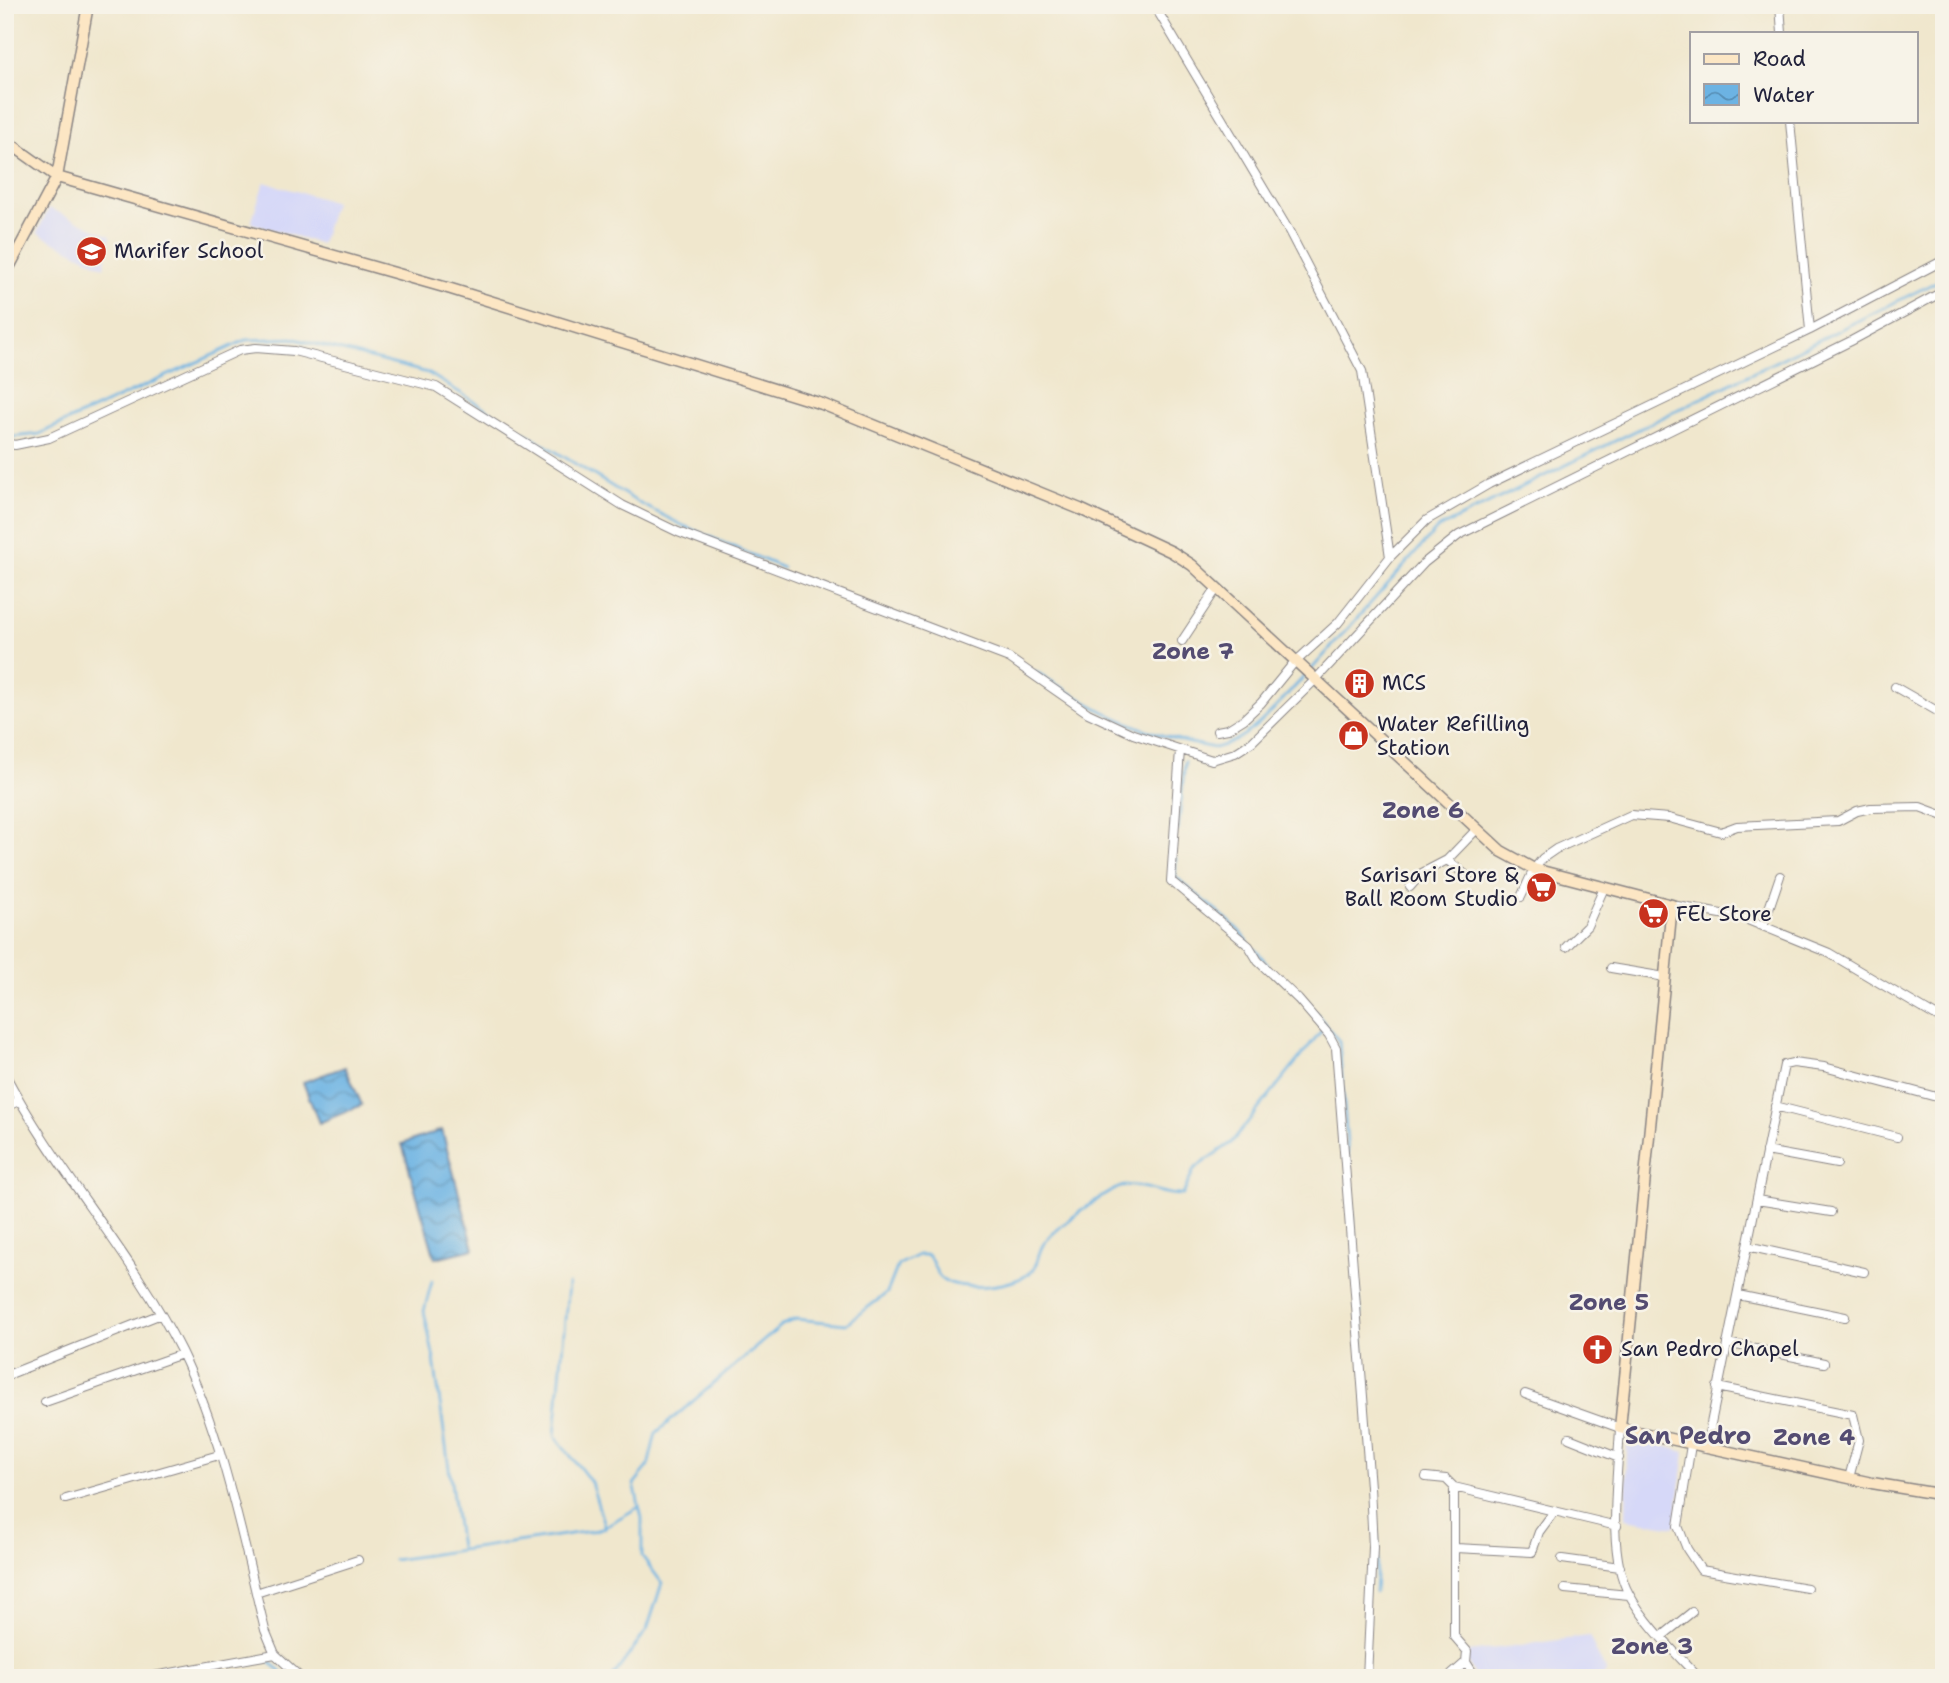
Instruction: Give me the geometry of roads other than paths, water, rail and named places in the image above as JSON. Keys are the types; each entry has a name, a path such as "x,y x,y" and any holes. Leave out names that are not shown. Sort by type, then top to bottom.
{"street":[{"path":"5,275 57,177 88,5"},
{"path":"1154,5 1289,231 1362,371 1390,557"},
{"path":"1780,5 1782,32"},
{"path":"1790,122 1810,330"},
{"path":"5,140 57,177 451,289 822,404 1080,509 1172,552 1217,588 1501,851 1534,869 1672,905 1743,918 1829,953 1944,1021"},
{"path":"5,443 15,446 49,438 240,350 256,348 294,351 359,366 436,387 622,505 678,532 1009,658 1088,713 1133,734 1212,760 1235,753 1260,734 1308,671 1338,623 1390,557 1427,520 1489,484 1810,330 1944,260"},
{"path":"1216,731 1228,729 1244,719 1308,671 1424,563 1459,535 1851,341 1944,291"},
{"path":"1182,641 1217,588"},
{"path":"1895,687 1944,715"},
{"path":"1180,750 1171,881 1249,946 1258,961 1329,1034 1335,1048 1370,1487 1373,1547 1367,1678"},
{"path":"1521,897 1534,869 1556,849 1632,815 1669,818 1721,832 1737,826 1838,821 1857,811 1871,808 1920,807 1944,816"},
{"path":"1410,887 1423,873 1447,860 1476,830"},
{"path":"1447,860 1468,877"},
{"path":"1763,926 1780,876"},
{"path":"1566,947 1587,926 1604,888"},
{"path":"1672,905 1620,1428 1617,1526 1620,1567 1629,1595 1661,1637 1699,1678"},
{"path":"1611,968 1665,977"},
{"path":"1706,1448 1784,1065 1793,1063 1824,1067 1944,1099"},
{"path":"5,1074 19,1101 161,1314 182,1354 219,1455 275,1654 301,1678"},
{"path":"5,1107 19,1101"},
{"path":"1775,1106 1897,1137"},
{"path":"1766,1151 1837,1164"},
{"path":"1757,1200 1831,1212"},
{"path":"1944,1210 1944,1216"},
{"path":"1747,1247 1864,1272"},
{"path":"1738,1295 1845,1317"},
{"path":"5,1376 161,1314"},
{"path":"1727,1343 1824,1363"},
{"path":"45,1402 182,1354"},
{"path":"1717,1387 1853,1415 1859,1440 1849,1478"},
{"path":"1525,1394 1620,1428 1849,1478 1944,1495"},
{"path":"1569,1437 1619,1458"},
{"path":"1691,1445 1678,1526 1687,1549 1701,1570 1807,1588"},
{"path":"66,1499 219,1455"},
{"path":"1426,1477 1446,1479 1454,1487 1553,1513 1617,1526"},
{"path":"1454,1487 1457,1548 1454,1636 1467,1651 1466,1662 1476,1678"},
{"path":"1457,1548 1532,1552 1539,1532 1553,1513"},
{"path":"1562,1559 1620,1567"},
{"path":"256,1593 358,1560"},
{"path":"1565,1589 1629,1595"},
{"path":"1661,1637 1692,1612"},
{"path":"143,1678 275,1654"},
{"path":"1448,1678 1466,1662"}],"water":[{"path":"345,1067 362,1105 319,1123 303,1082"},
{"path":"442,1130 474,1249 435,1258 402,1144"}],"waterway":[{"path":"1310,671 1437,529 1944,278"},
{"path":"5,438 39,434 246,340 292,338 428,373 639,503 684,526 783,568"},
{"path":"1035,671 1120,719 1163,736 1214,748 1228,744 1252,729 1305,676"},
{"path":"1178,831 1185,761"},
{"path":"1176,858 1175,876 1231,923 1248,941"},
{"path":"1255,949 1268,965"},
{"path":"1315,1012 1339,1041 1371,1450"},
{"path":"612,1678 647,1630 662,1583 642,1556 642,1518 634,1484 648,1467 656,1433 782,1325 796,1319 846,1324 887,1293 898,1265 918,1255 928,1255 939,1276 950,1283 974,1287 1002,1284 1015,1281 1033,1270 1041,1248 1048,1239 1106,1194 1132,1186 1183,1195 1194,1169 1231,1143 1326,1025"},
{"path":"432,1281 424,1311 434,1359 460,1548"},
{"path":"568,1284 555,1436 591,1482 605,1528"},
{"path":"393,1560 598,1530 639,1507"},
{"path":"1375,1509 1378,1546 1375,1593"},
{"path":"269,1660 287,1678"}],"place":[{"name":"Marifer School","path":"91,251"},
{"name":"MCS","path":"1359,683"},
{"name":"Water Refilling Station","path":"1354,736"},
{"name":"Sarisari Store & Ball Room Studio","path":"1541,887"},
{"name":"FEL Store","path":"1653,914"},
{"name":"San Pedro Chapel","path":"1598,1349"}],"district":[{"name":"Zone 7","path":"1193,651"},
{"name":"Zone 6","path":"1423,810"},
{"name":"Zone 5","path":"1609,1302"},
{"name":"San Pedro","path":"1688,1436"},
{"name":"Zone 4","path":"1814,1437"},
{"name":"Zone 3","path":"1652,1646"}]}
